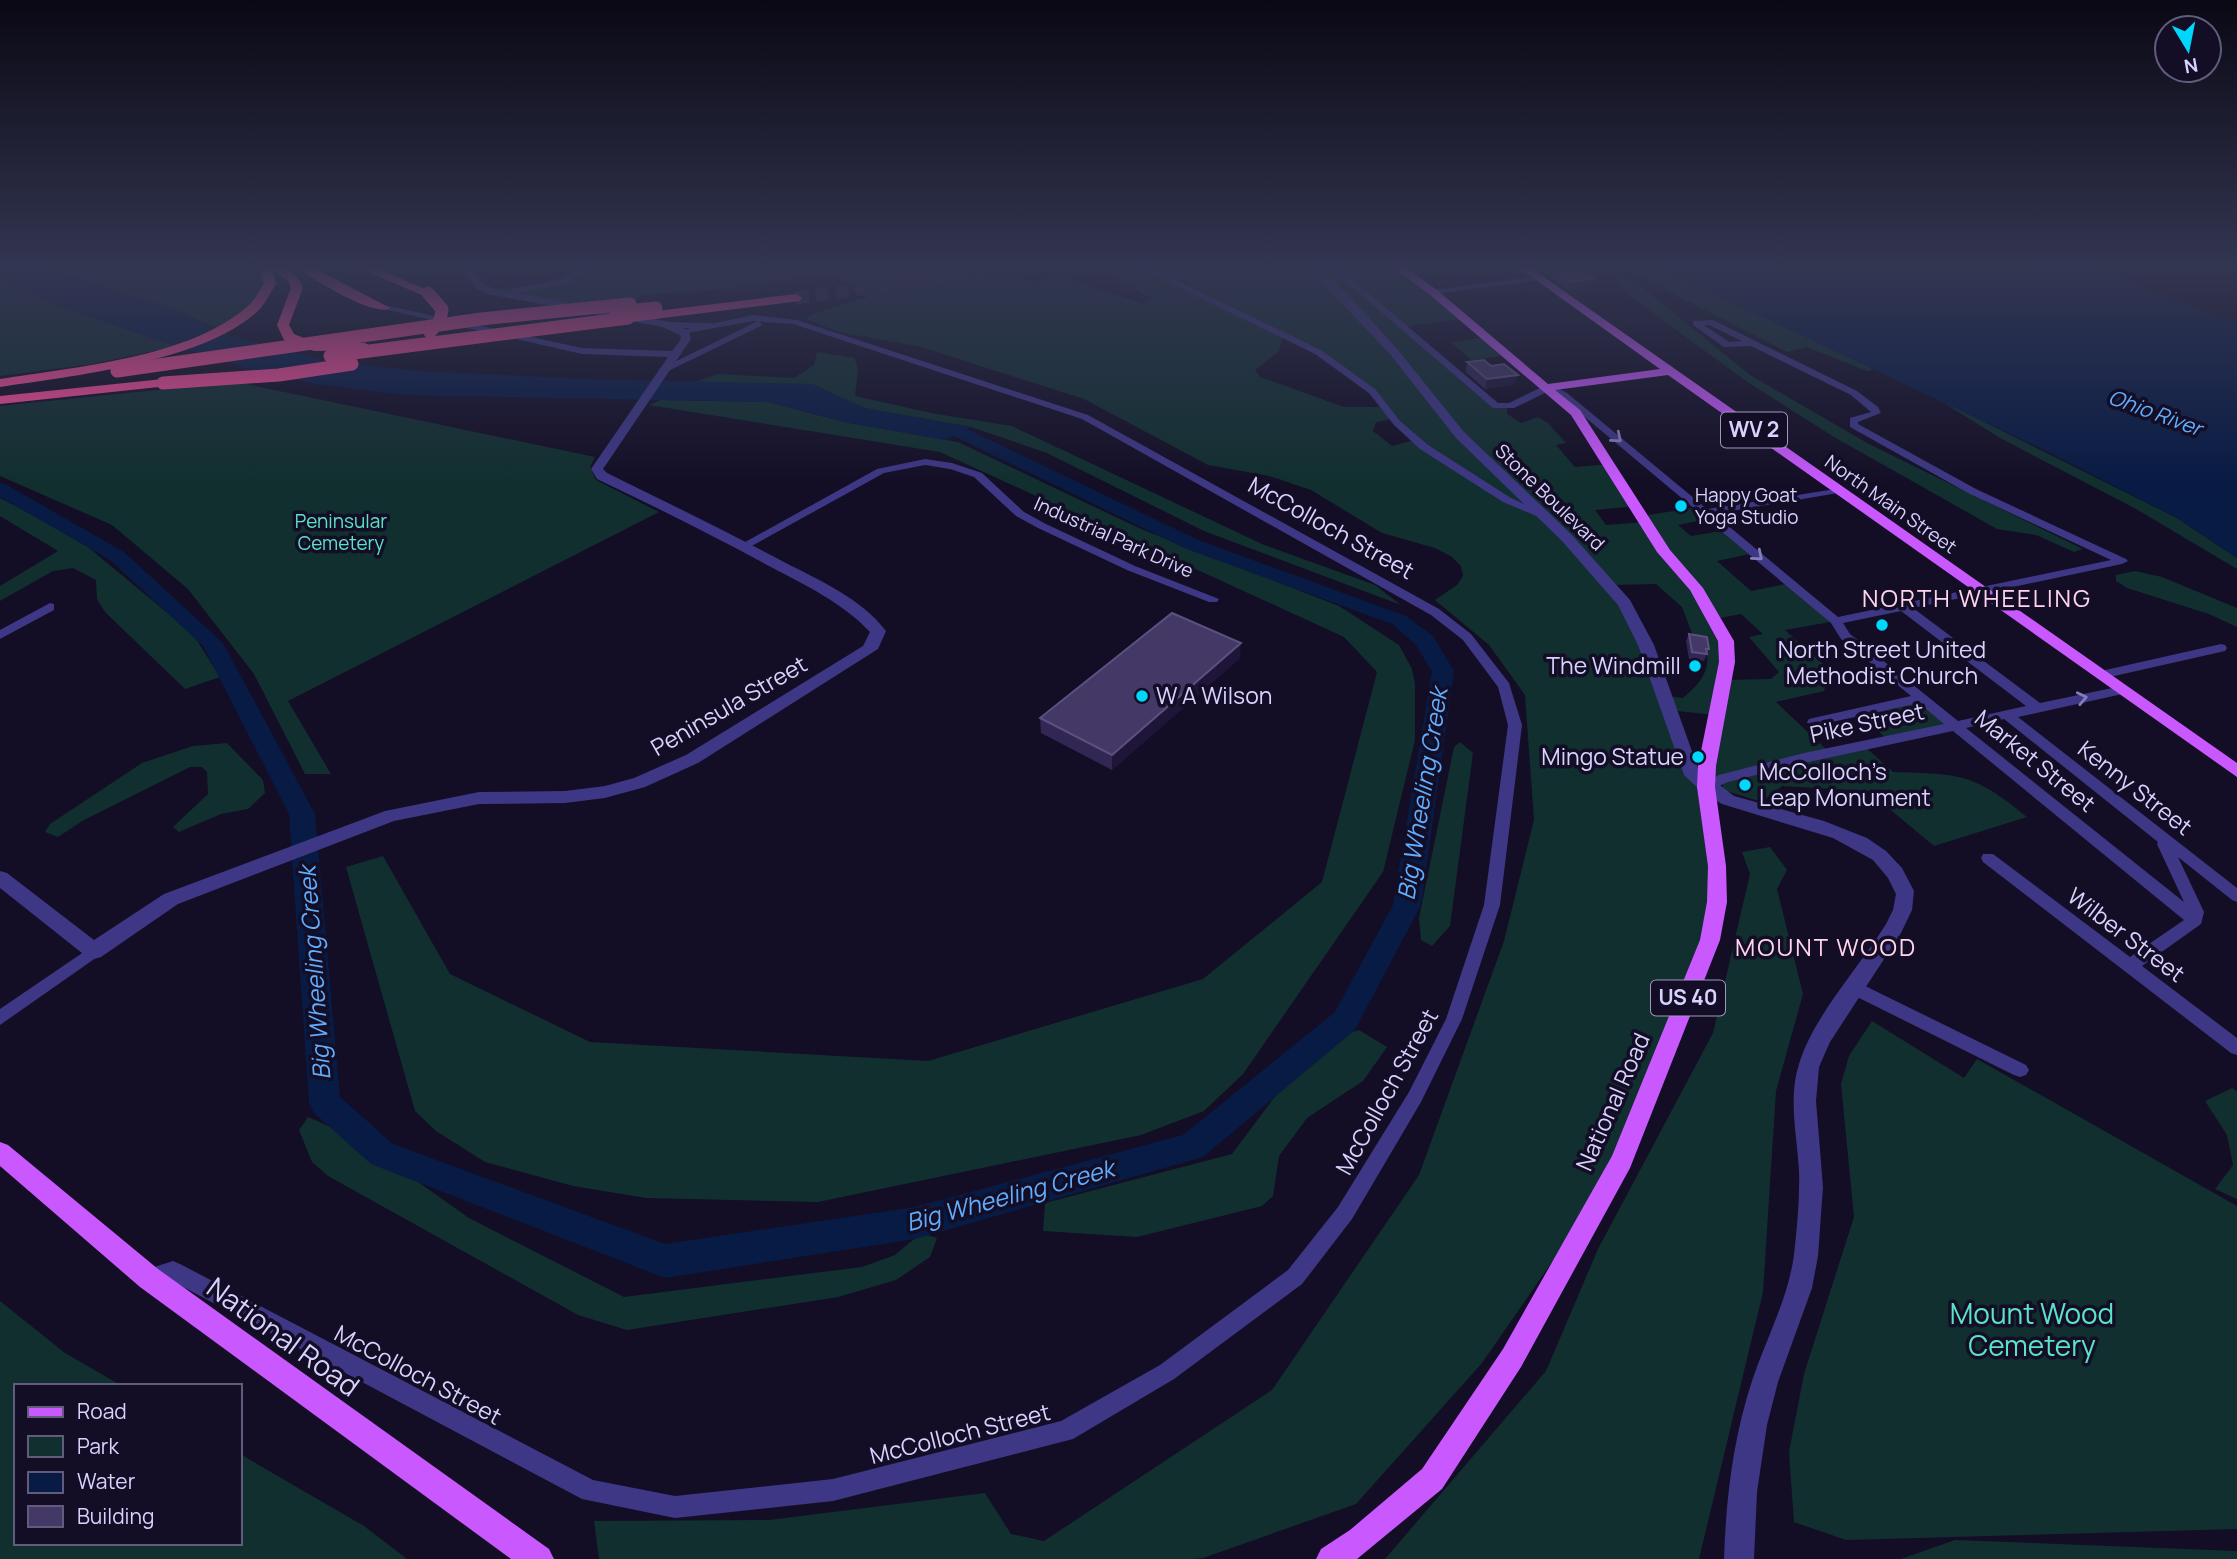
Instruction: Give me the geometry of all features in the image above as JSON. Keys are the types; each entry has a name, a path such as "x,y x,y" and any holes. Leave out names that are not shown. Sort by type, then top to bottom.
{"highway":[{"path":"0,384 99,368 141,358 191,341"},
{"path":"294,341 345,348 414,341"},
{"path":"0,384 326,341"},
{"path":"159,380 304,372 373,359 416,341"},
{"path":"0,399 159,380 427,341"}],"main road":[{"name":"Market Street","path":"1492,341 1549,387"},
{"name":"North Main Street","path":"1627,341 2237,771"},
{"path":"1549,387 1670,371"},
{"name":"National Road","path":"1331,1559 1360,1540 1432,1479 1512,1358 1622,1161 1710,940 1717,902 1717,866 1706,787 1710,745 1727,662 1726,641 1696,588 1664,552 1585,425 1549,387"},
{"name":"National Road","path":"0,1152 149,1278 539,1559"}],"street":[{"path":"535,341 582,351 673,354"},
{"name":"Peninsula Street","path":"94,951 171,899 391,815 479,798 565,797 605,792 639,783 692,759 870,649 878,631 875,624 855,608 744,546 602,476 597,469 681,341"},
{"path":"662,372 724,341"},
{"name":"McColloch Street","path":"149,1278 173,1271 590,1491 676,1507 833,1490 1065,1431 1167,1372 1295,1277 1345,1213 1415,1097 1454,1018 1492,905 1515,725 1504,686 1467,637 1435,612 1085,417 851,341"},
{"path":"1295,341 1318,352 1372,391 1397,423 1424,447 1507,500 1545,516"},
{"name":"Stone Boulevard","path":"1384,341 1467,443 1545,516 1613,588 1633,615 1651,656 1685,763 1706,787"},
{"path":"1419,341 1496,406 1511,406 1549,387"},
{"path":"1721,341 1727,345 1752,343"},
{"path":"1748,341 1854,393 1875,409 1876,414 1853,420 1853,425 1972,491 2122,561 1836,621"},
{"name":"Market Street","path":"1549,387 1564,395 1836,621 1845,636 2195,920"},
{"name":"Industrial Park Drive","path":"744,546 880,471 925,462 952,466 978,475 1020,514 1042,526 1131,568 1213,599"},
{"path":"1706,512 1838,490"},
{"path":"0,635 50,607"},
{"path":"1904,607 2037,708"},
{"path":"2101,676 2221,648"},
{"name":"Pike Street","path":"1706,787 1745,773 2122,690"},
{"path":"1814,722 1921,698"},
{"name":"Kenny Street","path":"2007,715 2237,896"},
{"path":"1706,787 1728,800 1856,840 1894,873 1906,895 1902,917 1853,987 1814,1052 1805,1091 1811,1187 1805,1260 1792,1312 1765,1380 1750,1436 1739,1516 1739,1559"},
{"path":"2130,966 2195,920 2196,912 2163,840"},
{"name":"Wilber Street","path":"1988,858 2237,1048"},
{"path":"0,878 94,951 0,1018"},
{"path":"1853,987 2020,1070"}],"green space":[{"path":"0,341 161,341 177,346 92,364 0,376"},
{"path":"887,341 1282,341 1279,351 1255,370 1260,377 1344,407 1387,407 1318,352 1295,341 1423,341 1493,404 1507,407 1507,414 1521,423 1538,417 1548,423 1566,443 1556,445 1575,467 1611,464 1637,506 1595,510 1606,525 1645,522 1642,516 1699,507 1713,518 1678,525 1691,536 1727,530 1755,553 1717,561 1751,591 1791,583 1836,621 1785,630 1830,670 1824,691 1776,702 1830,753 1863,745 1893,772 1965,779 1993,792 2027,817 1934,846 1868,791 1782,786 1762,802 1723,790 1723,783 1706,787 1717,902 1622,1161 1482,1363 1356,1504 1203,1558 1191,1559 599,1559 594,1521 769,1520 985,1493 1011,1534 1044,1541 1272,1390 1419,1175 1504,941 1534,820 1525,695 1489,645 1435,600 1457,585 1463,576 1461,566 1452,557 1435,548 1382,533 1311,490 1269,476 1208,465 1084,399 921,347","holes":["1394,419 1414,440 1392,446 1373,431 1376,422","1656,584 1682,607 1695,641 1704,641 1707,651 1707,666 1701,680 1683,698 1663,696 1611,585","1741,614 1763,634 1749,637 1779,672 1771,679 1724,680 1715,619","1668,710 1715,715 1705,786"]},
{"path":"1484,341 1501,356 1471,360 1451,342"},
{"path":"1691,341 1708,341 1750,375 1869,444 2083,549 2074,552 2036,535 1997,529 1834,437 1749,383"},
{"path":"1765,341 1814,341 1875,369 1867,371 1807,347 1787,352"},
{"path":"817,352 854,358 858,368 855,396 931,413 1012,426 1262,544 1375,585 1401,605 1204,531 1047,453 971,427 864,408 812,384 692,383 718,374 794,378 814,365"},
{"name":"Peninsular Cemetery","path":"236,382 595,457 590,467 596,480 659,512 288,701 331,774 305,774 254,674 188,589 112,525 0,476 0,406"},
{"path":"1936,398 2177,518 2237,558 2237,569 2136,509 2000,438"},
{"path":"661,400 768,402 844,422 958,442 1141,529 1339,606 1399,645 1412,669 1415,684 1415,740 1383,872 1243,1074 1204,1111 1141,1135 818,1202 646,1198 573,1186 485,1162 436,1131 415,1111 346,867 383,856 450,974 590,1042 928,1061 1203,979 1322,882 1377,672 1344,637 940,452 649,405"},
{"path":"0,498 77,538 193,634 220,677 185,689 105,612 97,599 96,580 73,568 53,571 0,601 0,586 58,551 0,516"},
{"path":"2135,571 2162,577 2237,608 2237,627 2209,614 2127,588 2116,581 2116,575"},
{"path":"1921,698 1956,726 1888,740 1857,712"},
{"path":"1460,742 1473,753 1450,926 1432,946 1421,940 1419,918 1454,747"},
{"path":"227,743 263,780 265,793 248,809 221,814 179,832 173,827 208,794 207,772 202,767 190,767 84,820 58,837 45,832 50,824 142,763 193,746"},
{"path":"1770,847 1787,870 1777,889 1803,994 1776,1091 1763,1292 1699,1559 1385,1559 1546,1371 1598,1249 1713,1033 1750,874 1742,852"},
{"name":"Mount Wood Cemetery","path":"1872,1021 1964,1078 1977,1059 2237,1206 2237,1529 1846,1540 1794,1522 1789,1452 1804,1374 1854,1217 1841,1084 1849,1056"},
{"path":"1359,1030 1387,1047 1363,1081 1307,1118 1279,1156 1273,1196 1262,1206 1137,1237 1043,1231 1045,1203 1232,1154 1279,1091 1346,1034"},
{"path":"2232,1088 2237,1091 2237,1199 2215,1189 2233,1165 2227,1135 2205,1101"},
{"path":"308,1117 356,1138 469,1218 624,1297 862,1267 895,1255 921,1233 937,1238 930,1257 896,1280 838,1297 627,1330 578,1315 328,1176 312,1162 299,1130"},
{"path":"0,1301 65,1353 119,1384 14,1384 14,1545 242,1545 242,1455 364,1526 407,1559 0,1559"},
{"path":"1955,1540 2237,1551 2237,1559 1901,1559"}],"water":[{"path":"160,341 249,341 333,362 420,371 586,379 812,384 865,408 971,427 945,440 844,422 768,402 407,395 316,384 252,370"},
{"name":"Ohio River","path":"1812,341 2237,341 2237,558 2177,518 2044,450"}],"building":[{"path":"1484,360 1491,366 1504,364 1518,375 1487,379 1467,362"},
{"name":"W A Wilson","path":"1172,613 1241,643 1112,755 1040,718"},
{"path":"1689,634 1707,637 1707,654 1692,652"}],"waterway":[{"name":"Big Wheeling Creek","path":"0,489 117,556 212,643 302,814 325,1103 382,1154 665,1261 915,1223 1192,1147 1345,1021 1407,905 1443,671 1425,641 1399,620 1191,544 955,430 927,424"}],"place":[{"name":"Happy Goat Yoga Studio","path":"1681,506"},
{"name":"North Street United Methodist Church","path":"1882,625"},
{"name":"The Windmill","path":"1695,666"},
{"name":"W A Wilson","path":"1142,696"},
{"name":"Mingo Statue","path":"1698,757"},
{"name":"McColloch’s Leap Monument","path":"1745,785"}],"district":[{"name":"NORTH WHEELING","path":"1977,599"},
{"name":"MOUNT WOOD","path":"1826,948"}]}
